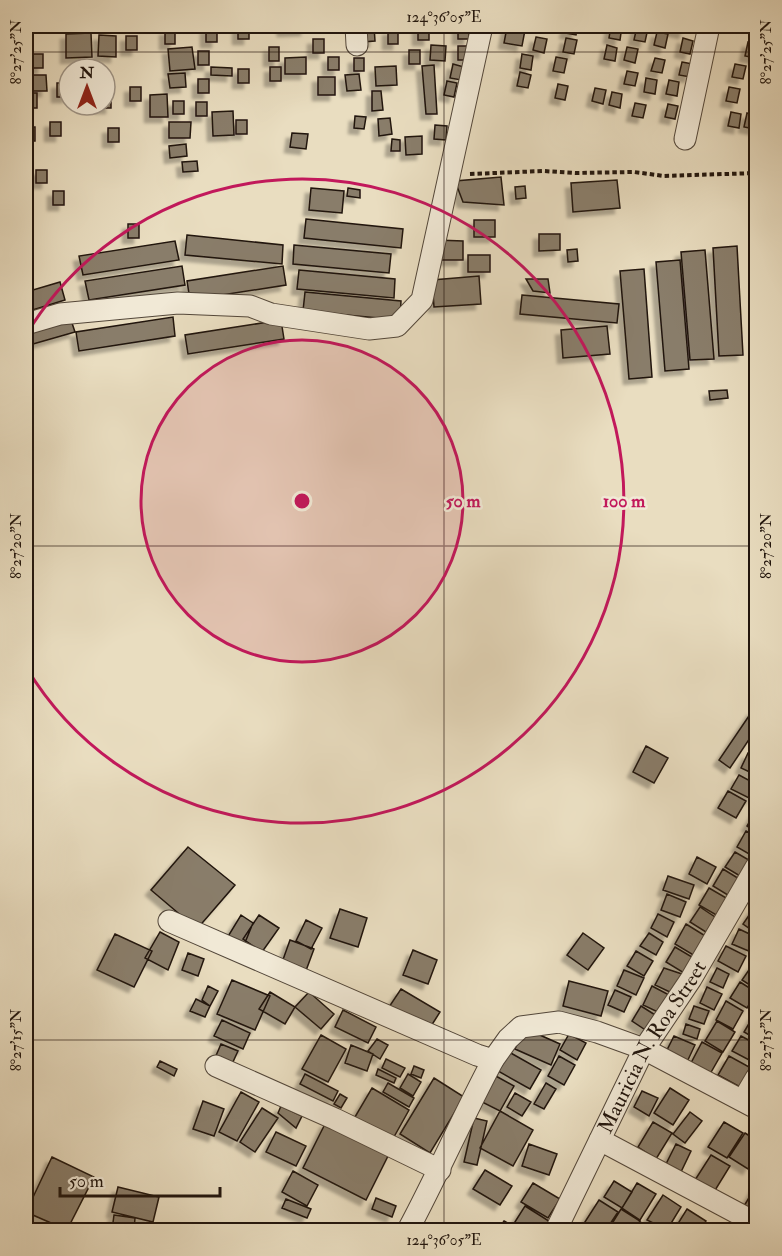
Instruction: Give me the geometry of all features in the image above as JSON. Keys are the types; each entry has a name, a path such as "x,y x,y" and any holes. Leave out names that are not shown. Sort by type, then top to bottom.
{"street":[{"path":"26,324 60,314 178,303 250,306 271,314 369,329 398,326 422,300 482,26"},
{"path":"685,139 709,26"},
{"name":"Mauricia N. Roa Street","path":"557,1230 644,1049 691,979 756,867"},
{"path":"169,921 493,1060"},
{"path":"408,1230 493,1060 508,1039 521,1027 537,1023 559,1022 597,1032 644,1049 750,1104 756,1078"},
{"path":"216,1066 440,1170"},
{"path":"600,1140 756,1224"}],"path":[{"path":"448,175 543,171 634,172 664,176 756,172"}],"building":[{"path":"238,26 249,26 249,39 238,39"},
{"path":"282,26 306,26 306,30 283,31"},
{"path":"362,26 374,26 375,41 363,42"},
{"path":"458,26 469,26 469,39 458,39"},
{"path":"567,26 578,26 576,35 565,33"},
{"path":"611,26 622,26 620,40 609,38"},
{"path":"637,26 648,28 645,42 634,40"},
{"path":"656,26 686,26 684,33"},
{"path":"418,27 429,27 429,40 418,40"},
{"path":"507,27 525,30 522,46 504,43"},
{"path":"206,28 217,28 217,42 206,42"},
{"path":"165,30 175,30 175,44 165,44"},
{"path":"388,30 398,30 398,44 388,44"},
{"path":"657,32 668,34 665,48 654,45"},
{"path":"91,33 92,57 66,57 66,34"},
{"path":"99,35 116,36 116,57 98,56"},
{"path":"126,36 137,36 137,50 126,50"},
{"path":"536,37 547,39 544,53 533,50"},
{"path":"566,38 577,40 574,54 563,52"},
{"path":"683,38 693,41 690,54 680,52"},
{"path":"313,39 324,39 324,53 313,53"},
{"path":"748,42 756,44 756,58 745,56"},
{"path":"431,45 446,46 445,61 430,60"},
{"path":"607,45 617,48 615,61 604,59"},
{"path":"458,46 469,46 469,60 458,60"},
{"path":"192,47 195,69 170,71 168,49"},
{"path":"269,47 279,47 279,61 269,61"},
{"path":"627,47 638,49 635,63 624,60"},
{"path":"409,50 420,50 420,64 409,64"},
{"path":"198,51 209,51 209,65 198,65"},
{"path":"32,54 43,54 43,68 32,68"},
{"path":"522,54 533,56 531,70 520,68"},
{"path":"306,57 306,74 285,74 285,58"},
{"path":"328,57 339,57 339,70 328,70"},
{"path":"556,57 567,59 564,73 553,71"},
{"path":"354,58 364,58 364,71 354,71"},
{"path":"655,58 665,60 662,73 651,71"},
{"path":"682,62 693,64 690,77 679,75"},
{"path":"453,64 464,67 461,80 450,78"},
{"path":"735,64 746,66 743,79 732,77"},
{"path":"434,65 437,114 426,114 422,66"},
{"path":"396,66 397,85 376,86 375,67"},
{"path":"211,67 232,68 232,76 211,75"},
{"path":"270,67 281,67 281,81 270,81"},
{"path":"238,69 249,69 249,83 238,83"},
{"path":"627,71 638,73 635,86 624,84"},
{"path":"520,72 531,75 528,88 517,86"},
{"path":"185,73 186,87 170,88 168,74"},
{"path":"359,74 361,90 347,91 345,75"},
{"path":"28,75 46,75 47,91 28,91"},
{"path":"318,77 335,77 335,95 318,95"},
{"path":"646,78 657,80 655,94 644,92"},
{"path":"198,79 209,79 209,93 198,93"},
{"path":"669,80 679,82 677,96 666,94"},
{"path":"447,81 457,83 454,97 444,95"},
{"path":"558,84 568,86 565,100 555,98"},
{"path":"130,87 141,87 141,101 130,101"},
{"path":"729,87 740,89 737,103 726,101"},
{"path":"595,88 606,90 603,104 592,101"},
{"path":"372,91 381,91 383,110 372,111"},
{"path":"612,92 622,94 620,108 609,105"},
{"path":"27,93 37,93 37,108 27,108"},
{"path":"167,94 168,117 150,117 150,95"},
{"path":"173,101 184,101 184,114 173,114"},
{"path":"196,102 207,102 207,116 196,116"},
{"path":"635,103 646,105 643,118 632,116"},
{"path":"668,104 678,106 675,119 665,117"},
{"path":"233,111 234,135 213,136 212,112"},
{"path":"731,112 741,114 739,128 728,126"},
{"path":"747,113 756,115 755,129 744,127"},
{"path":"355,116 366,117 364,129 354,128"},
{"path":"390,118 392,134 379,136 378,119"},
{"path":"236,120 247,120 247,134 236,134"},
{"path":"50,122 61,122 61,136 50,136"},
{"path":"169,122 191,122 190,138 169,138"},
{"path":"435,125 447,126 446,140 434,139"},
{"path":"26,127 35,127 35,141 26,141"},
{"path":"108,128 119,128 119,142 108,142"},
{"path":"292,133 308,134 306,149 290,147"},
{"path":"422,136 422,154 406,155 405,137"},
{"path":"392,139 400,140 400,151 391,151"},
{"path":"186,144 187,156 170,158 169,146"},
{"path":"197,161 198,171 183,172 182,162"},
{"path":"36,170 47,170 47,183 36,183"},
{"path":"501,177 504,205 463,202 455,181"},
{"path":"617,180 620,208 573,212 571,183"},
{"path":"525,186 526,198 516,199 515,187"},
{"path":"311,188 344,191 342,213 309,210"},
{"path":"348,188 360,190 360,198 347,196"},
{"path":"53,191 64,191 64,205 53,205"},
{"path":"306,219 403,229 401,248 304,238"},
{"path":"474,220 495,220 495,237 474,237"},
{"path":"128,224 139,224 139,238 128,238"},
{"path":"539,234 560,234 560,250 539,251"},
{"path":"187,235 283,245 282,264 185,255"},
{"path":"436,240 463,241 463,260 436,260"},
{"path":"175,241 179,260 83,275 79,256"},
{"path":"294,245 391,254 389,273 293,264"},
{"path":"737,246 743,355 719,356 713,248"},
{"path":"577,249 578,261 568,262 567,250"},
{"path":"705,250 714,359 690,360 681,252"},
{"path":"468,255 490,255 490,272 468,272"},
{"path":"680,260 689,369 665,371 656,262"},
{"path":"182,266 185,285 89,300 85,281"},
{"path":"283,266 286,285 190,300 187,281"},
{"path":"644,269 652,377 629,379 620,271"},
{"path":"299,270 395,279 394,298 297,289"},
{"path":"479,276 481,304 434,307 432,280"},
{"path":"526,279 548,279 550,293 533,291"},
{"path":"60,282 65,300 26,312 26,292"},
{"path":"305,292 401,301 400,320 303,311"},
{"path":"522,295 619,304 617,323 520,314"},
{"path":"69,314 75,332 26,346 26,326"},
{"path":"173,317 175,336 79,351 76,332"},
{"path":"281,320 284,339 188,354 185,335"},
{"path":"607,326 610,354 563,358 561,330"},
{"path":"727,390 728,398 710,400 709,391"},
{"path":"753,710 756,713 756,729 730,768 719,760"},
{"path":"646,746 668,758 654,783 633,772"},
{"path":"748,753 756,757 756,775 741,768"},
{"path":"739,775 756,784 751,799 731,789"},
{"path":"728,791 746,801 736,818 718,808"},
{"path":"756,811 756,832 747,826"},
{"path":"746,831 756,837 756,858 737,847"},
{"path":"188,847 235,885 197,929 151,890"},
{"path":"735,852 754,863 745,879 725,867"},
{"path":"697,857 716,867 707,884 689,874"},
{"path":"723,869 741,880 731,897 713,886"},
{"path":"668,876 694,885 689,899 663,890"},
{"path":"709,888 728,899 718,916 699,905"},
{"path":"667,894 686,902 680,917 661,910"},
{"path":"700,907 718,919 709,934 690,922"},
{"path":"754,908 756,909 756,933 743,924"},
{"path":"340,909 367,918 358,947 330,938"},
{"path":"658,914 674,922 667,937 651,928"},
{"path":"241,915 253,923 242,950 227,938"},
{"path":"259,915 279,928 262,952 243,939"},
{"path":"306,920 322,928 311,949 296,941"},
{"path":"686,924 707,937 695,956 675,944"},
{"path":"739,929 756,937 751,952 732,944"},
{"path":"160,932 179,942 168,970 145,958"},
{"path":"583,933 604,948 588,970 567,955"},
{"path":"649,933 663,942 656,955 640,946"},
{"path":"115,934 152,951 134,987 97,970"},
{"path":"290,940 314,949 304,976 280,968"},
{"path":"726,946 746,956 738,972 718,961"},
{"path":"675,947 692,957 684,973 666,962"},
{"path":"413,950 437,960 428,984 403,975"},
{"path":"636,951 653,961 644,976 627,966"},
{"path":"188,953 204,959 198,976 182,970"},
{"path":"753,964 756,966 756,989 742,980"},
{"path":"664,968 682,974 674,994 655,985"},
{"path":"717,968 729,974 723,988 710,982"},
{"path":"624,970 644,978 636,995 617,986"},
{"path":"232,980 270,996 255,1030 217,1014"},
{"path":"569,981 608,991 601,1016 563,1006"},
{"path":"740,982 756,992 747,1008 730,998"},
{"path":"208,986 218,991 210,1006 202,1000"},
{"path":"652,986 671,996 662,1014 643,1005"},
{"path":"707,987 722,994 714,1010 700,1003"},
{"path":"401,989 440,1012 428,1031 389,1007"},
{"path":"615,990 631,997 624,1012 608,1005"},
{"path":"270,992 295,1007 285,1024 259,1009"},
{"path":"309,992 334,1014 321,1029 295,1007"},
{"path":"196,999 210,1006 205,1017 190,1011"},
{"path":"726,1001 743,1011 733,1029 716,1020"},
{"path":"641,1006 660,1018 650,1033 632,1021"},
{"path":"694,1006 709,1011 704,1024 689,1019"},
{"path":"343,1010 376,1027 368,1043 335,1027"},
{"path":"754,1015 756,1016 756,1039 744,1032"},
{"path":"222,1020 250,1033 243,1049 214,1036"},
{"path":"717,1021 735,1032 723,1052 705,1041"},
{"path":"686,1024 700,1029 697,1039 683,1034"},
{"path":"524,1028 560,1044 551,1065 515,1049"},
{"path":"569,1034 586,1043 577,1060 560,1050"},
{"path":"321,1035 346,1049 328,1082 302,1069"},
{"path":"674,1036 695,1045 686,1064 665,1054"},
{"path":"741,1036 756,1044 756,1052 751,1061 732,1051"},
{"path":"377,1039 388,1045 380,1059 368,1051"},
{"path":"702,1042 722,1053 710,1074 691,1063"},
{"path":"221,1044 238,1051 232,1064 215,1058"},
{"path":"351,1045 373,1054 367,1071 345,1063"},
{"path":"509,1052 541,1070 530,1089 498,1071"},
{"path":"559,1056 575,1065 564,1085 548,1076"},
{"path":"729,1056 751,1068 740,1087 718,1075"},
{"path":"386,1059 405,1068 400,1077 382,1068"},
{"path":"160,1061 177,1069 174,1076 157,1067"},
{"path":"414,1066 424,1070 421,1078 411,1074"},
{"path":"378,1069 396,1078 394,1083 376,1075"},
{"path":"305,1074 338,1091 333,1101 300,1084"},
{"path":"408,1074 421,1082 413,1096 400,1088"},
{"path":"494,1075 514,1086 500,1111 480,1101"},
{"path":"434,1078 464,1097 430,1153 400,1134"},
{"path":"388,1083 414,1098 409,1107 383,1092"},
{"path":"546,1083 556,1089 544,1109 534,1104"},
{"path":"372,1088 409,1110 390,1144 352,1122"},
{"path":"670,1088 689,1100 673,1125 654,1113"},
{"path":"642,1091 658,1098 649,1116 634,1107"},
{"path":"241,1092 259,1102 237,1141 219,1132"},
{"path":"515,1093 531,1102 522,1116 507,1107"},
{"path":"340,1094 347,1098 341,1108 334,1104"},
{"path":"203,1101 224,1109 214,1136 193,1129"},
{"path":"281,1106 302,1116 296,1128 278,1113"},
{"path":"262,1108 278,1118 255,1152 240,1142"},
{"path":"500,1111 533,1130 513,1166 480,1148"},
{"path":"690,1112 702,1121 685,1143 673,1134"},
{"path":"474,1118 487,1121 477,1165 464,1162"},
{"path":"326,1122 389,1154 366,1200 303,1168"},
{"path":"653,1122 672,1133 656,1159 638,1147"},
{"path":"724,1122 743,1133 727,1158 708,1147"},
{"path":"276,1132 306,1146 296,1166 266,1152"},
{"path":"745,1133 756,1140 756,1156 748,1169 729,1157"},
{"path":"529,1144 557,1154 549,1175 522,1166"},
{"path":"676,1144 691,1151 680,1174 665,1166"},
{"path":"711,1155 730,1166 714,1192 695,1180"},
{"path":"52,1157 94,1177 67,1230 26,1212"},
{"path":"485,1170 512,1186 500,1205 473,1189"},
{"path":"293,1171 318,1185 307,1206 282,1192"},
{"path":"614,1181 632,1192 622,1208 604,1197"},
{"path":"533,1183 560,1199 548,1218 521,1202"},
{"path":"637,1183 656,1194 640,1220 622,1208"},
{"path":"756,1186 756,1220 741,1211"},
{"path":"118,1187 159,1197 153,1222 112,1212"},
{"path":"663,1195 681,1207 667,1230 647,1220"},
{"path":"376,1198 396,1206 392,1217 372,1209"},
{"path":"286,1199 311,1209 307,1218 282,1208"},
{"path":"599,1200 618,1212 606,1230 592,1230 583,1225"},
{"path":"525,1206 552,1223 546,1230 521,1230 513,1225"},
{"path":"621,1209 640,1221 634,1230 608,1230"},
{"path":"687,1209 706,1221 700,1230 674,1230"},
{"path":"114,1215 135,1218 134,1230 112,1230"},
{"path":"504,1221 520,1230 498,1230"},
{"path":"640,1222 655,1230 635,1230"}]}
